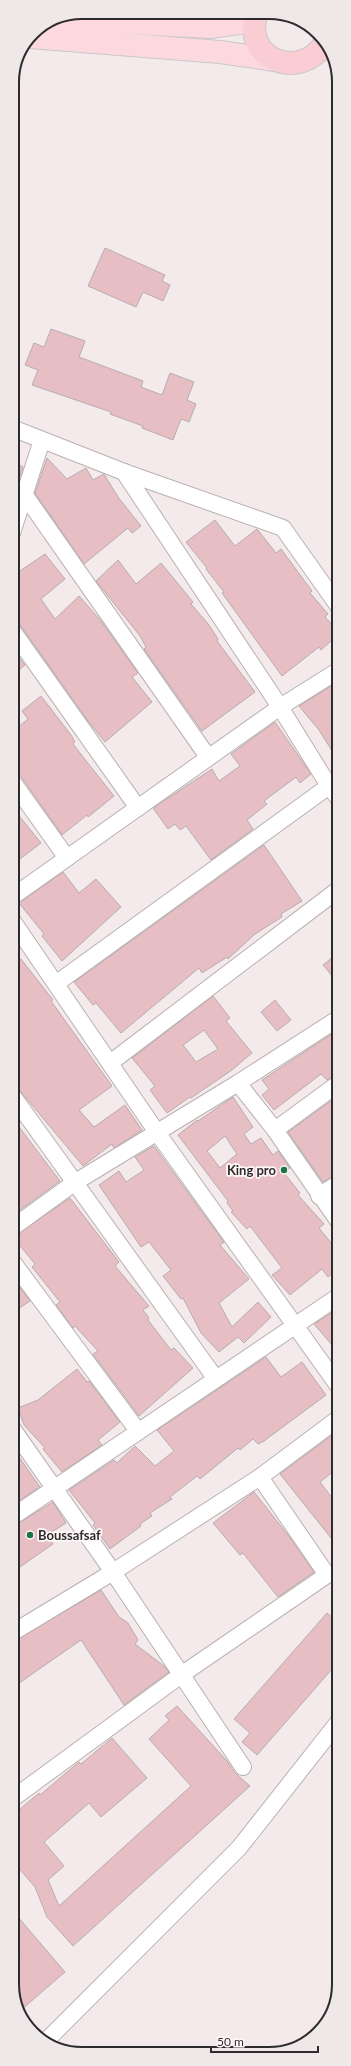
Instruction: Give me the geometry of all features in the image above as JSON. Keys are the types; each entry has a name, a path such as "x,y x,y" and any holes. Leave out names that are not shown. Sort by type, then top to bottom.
{"highway":[{"path":"255,19 254,33 258,44 266,54 275,60 287,63 298,63 327,58"},
{"path":"298,63 314,55 321,47"}],"main road":[{"path":"70,20 210,27 246,19"},
{"path":"37,38 220,52 275,60"}],"street":[{"path":"19,431 124,472 283,528 332,597"},
{"path":"19,510 42,440"},
{"path":"124,472 280,707 332,790"},
{"path":"24,494 208,758"},
{"path":"19,640 138,808"},
{"path":"19,891 280,707 332,674"},
{"path":"57,984 329,786"},
{"path":"19,791 67,858"},
{"path":"110,1063 332,894"},
{"path":"19,930 156,1131 332,1376"},
{"path":"19,1223 74,1183 156,1131 238,1083 332,1023"},
{"path":"238,1083 275,1130 332,1213"},
{"path":"275,1130 332,1088"},
{"path":"19,1105 216,1379"},
{"path":"319,1196 332,1188"},
{"path":"19,1270 138,1431"},
{"path":"19,1512 332,1301"},
{"path":"19,1629 113,1572 260,1477 332,1423"},
{"path":"19,1438 113,1572 243,1767"},
{"path":"19,1794 181,1675 327,1575 260,1477"},
{"path":"48,2038 239,1848 332,1730"}],"building":[{"path":"105,248 165,275 162,281 170,285 163,301 143,292 136,307 88,286"},
{"path":"51,329 85,341 79,357 143,381 141,387 162,395 170,373 194,382 187,400 196,404 189,422 181,419 173,440 142,428 143,426 110,414 111,412 32,385 38,370 25,365 34,343 44,347"},
{"path":"47,458 67,479 86,468 93,480 104,474 118,497 141,526 132,533 128,528 84,564 35,493"},
{"path":"19,465 23,467 19,479"},
{"path":"215,520 235,546 257,529 276,553 281,549 312,591 310,593 328,614 325,617 332,624 332,640 321,650 319,647 282,676 222,593 224,592 206,569 207,568 186,542"},
{"path":"45,554 65,579 41,599 55,619 79,596 101,621 138,673 132,677 152,702 105,742 88,721 19,623 19,570 20,571"},
{"path":"118,560 136,584 161,563 193,602 191,604 209,625 218,639 217,641 255,692 202,731 144,649 146,647 140,636 96,581"},
{"path":"19,658 25,665 19,670"},
{"path":"332,685 332,751 319,730 299,706"},
{"path":"41,696 71,735 75,742 73,744 114,796 88,817 87,815 62,835 19,774 19,726 28,719 22,711"},
{"path":"275,722 311,774 300,783 296,777 264,801 267,804 247,820 253,829 211,860 186,826 180,830 175,824 168,829 153,808 212,769 219,781 240,766 231,754"},
{"path":"19,816 41,843 19,860"},
{"path":"264,845 302,901 281,914 282,917 255,934 228,959 227,957 202,973 199,968 121,1033 96,1003 93,1005 74,982"},
{"path":"63,872 79,893 96,879 121,907 62,961 42,936 44,934 19,903"},
{"path":"332,958 332,976 323,965"},
{"path":"21,959 53,1000 51,1001 112,1086 79,1110 94,1127 125,1105 142,1130 114,1148 112,1144 83,1166 19,1090 19,960"},
{"path":"213,996 230,1018 226,1021 252,1053 232,1070 167,1113 150,1090 155,1086 132,1058","holes":["204,1030 218,1049 196,1062 183,1045"]},
{"path":"275,1000 291,1020 277,1031 261,1012"},
{"path":"332,1034 332,1078 327,1080 321,1074 274,1110 262,1095 269,1089 262,1080"},
{"path":"233,1097 253,1127 244,1134 251,1144 261,1138 273,1155 278,1151 290,1168 284,1173 300,1193 298,1195 324,1224 319,1228 332,1244 332,1274 328,1277 322,1269 290,1295 272,1275 282,1268 250,1226 247,1229 231,1212 233,1211 227,1203 228,1201 178,1135 197,1120 198,1121","holes":["225,1136 237,1154 220,1168 207,1151"]},
{"path":"332,1100 332,1178 323,1182 288,1132"},
{"path":"19,1127 60,1181 19,1211"},
{"path":"154,1146 224,1242 220,1245 249,1279 219,1303 232,1327 258,1302 271,1317 244,1343 238,1337 219,1352 201,1333 183,1298 181,1299 163,1276 171,1270 149,1242 141,1247 99,1185 119,1171 126,1182 144,1170 135,1157"},
{"path":"70,1198 119,1262 115,1266 149,1306 143,1310 149,1318 148,1320 171,1350 174,1348 193,1368 139,1416 93,1354 98,1351 75,1326 73,1328 56,1305 60,1302 32,1267 35,1264 19,1244 19,1233"},
{"path":"19,1286 30,1301 19,1308"},
{"path":"332,1312 332,1345 314,1324"},
{"path":"266,1357 281,1377 302,1362 326,1395 264,1441 258,1444 253,1439 240,1450 238,1448 200,1479 197,1476 170,1497 172,1499 150,1513 152,1516 140,1524 141,1526 110,1549 93,1525 95,1523 69,1490 114,1460 117,1463 135,1446 155,1466 174,1451 157,1430"},
{"path":"77,1369 87,1382 89,1381 120,1422 98,1440 102,1445 62,1472 43,1449 45,1448 24,1425 19,1411 19,1408 38,1400"},
{"path":"332,1435 332,1473 320,1482 332,1498 332,1539 280,1474"},
{"path":"19,1457 40,1487 19,1501"},
{"path":"254,1492 288,1535 314,1572 278,1597 243,1553 240,1555 213,1523"},
{"name":"Boussafsaf","path":"53,1502 66,1523 47,1535 53,1544 19,1568 19,1523"},
{"path":"101,1590 119,1617 128,1623 138,1640 135,1644 164,1666 169,1672 124,1705 81,1640 19,1683 19,1638"},
{"path":"327,1613 332,1617 332,1669 257,1755 242,1742 250,1733 234,1719"},
{"path":"177,1706 227,1761 235,1773 250,1786 73,1946 47,1917 35,1887 19,1868 19,1810 39,1793 40,1795 79,1762 81,1764 112,1738 147,1778 101,1817 89,1803 44,1842 64,1866 48,1880 59,1906 191,1786 149,1739 169,1720 165,1716"},
{"path":"19,1918 65,1972 24,2008 19,1988 19,1959 22,1957 19,1953"}],"place":[{"name":"King pro","path":"284,1170"},
{"name":"Boussafsaf","path":"30,1535"}]}
